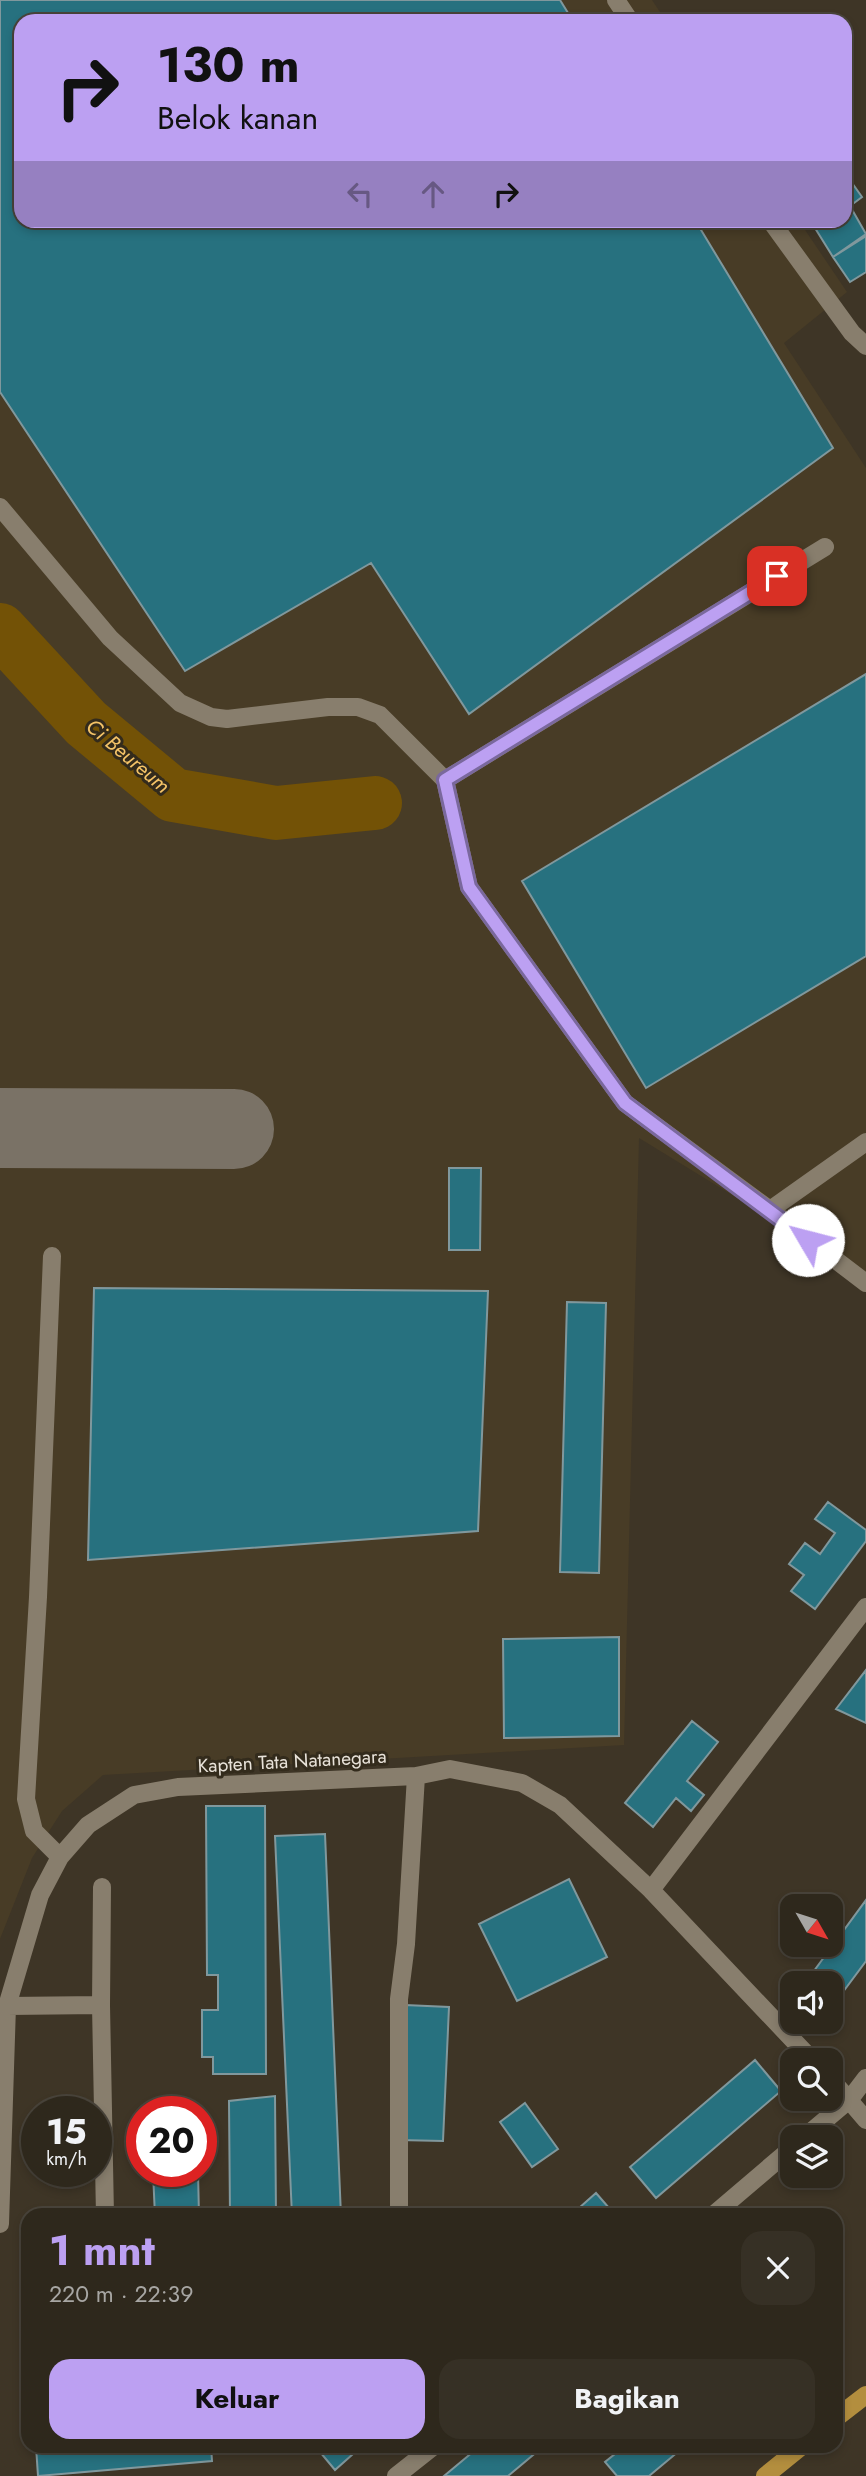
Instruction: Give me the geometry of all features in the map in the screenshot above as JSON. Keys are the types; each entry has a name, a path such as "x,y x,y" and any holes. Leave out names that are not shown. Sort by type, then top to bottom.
{"main road":[{"path":"843,2413 866,2395"},
{"path":"765,2476 793,2453"}],"street":[{"path":"776,228 852,333 866,346"},
{"path":"0,507 110,638 180,703 211,717 227,719 328,707 358,707 380,715 445,780 469,887 625,1103 866,1283"},
{"path":"445,780 825,547"},
{"path":"770,1210 866,1142"},
{"path":"52,1256 38,1597 26,1799 34,1831 60,1857"},
{"path":"650,1890 866,1607"},
{"name":"Kapten Tata Natanegara","path":"0,2224 7,2006 40,1895 60,1857 88,1825 134,1796 178,1787 416,1776 450,1769 522,1783 560,1805 650,1890 801,2048"},
{"path":"398,2208 399,1998 406,1944 416,1776"},
{"path":"102,1888 105,2208"},
{"path":"7,2006 102,2005"},
{"path":"819,2125 850,2099 866,2078"},
{"path":"843,2092 866,2120"},
{"path":"721,2208 780,2158"},
{"path":"396,2476 424,2453"}],"shaded area":[{"path":"0,0 652,0 661,14 14,14 14,228 804,228 847,292 784,343 866,468 866,1277 639,1138 624,1745 103,1775 62,1811 32,1858 0,1939"}],"building":[{"path":"0,0 560,0 569,14 14,14 14,228 700,228 833,448 469,714 371,563 185,671 0,392"},
{"path":"852,183 862,197 852,204"},
{"path":"852,210 866,234 833,257 815,228 852,228"},
{"path":"866,236 866,272 850,282 833,257"},
{"path":"866,674 866,956 646,1088 522,881"},
{"path":"449,1168 481,1168 480,1250 449,1250"},
{"path":"94,1288 488,1291 478,1531 88,1560"},
{"path":"567,1302 606,1303 599,1573 560,1572"},
{"path":"828,1502 866,1530 866,1541 815,1609 791,1591 804,1575 789,1564 805,1543 820,1554 835,1533 815,1519"},
{"path":"619,1637 619,1736 504,1738 503,1639"},
{"path":"866,1670 866,1723 836,1709"},
{"path":"692,1721 718,1742 687,1781 704,1795 691,1811 676,1798 653,1827 625,1803"},
{"path":"206,1806 265,1806 266,2074 213,2074 213,2057 202,2057 202,2010 218,2010 218,1975 207,1975"},
{"path":"325,1834 341,2208 292,2208 275,1836"},
{"path":"569,1879 607,1957 517,2001 479,1924"},
{"path":"866,1900 866,1961 843,1992 843,1971 814,1971 824,1957 844,1956 844,1930"},
{"path":"405,2005 449,2007 443,2141 399,2140"},
{"path":"755,2060 780,2090 656,2198 630,2167"},
{"path":"275,2096 276,2208 230,2208 229,2101"},
{"path":"525,2103 558,2149 532,2167 500,2122"},
{"path":"154,2187 198,2187 199,2208 155,2208"},
{"path":"596,2193 609,2208 579,2208"},
{"path":"36,2453 211,2453 212,2461 38,2476"},
{"path":"321,2453 354,2453 335,2470"},
{"path":"472,2453 535,2453 508,2476 444,2476"},
{"path":"616,2453 677,2453 649,2476 617,2476 605,2462"}],"waterway":[{"name":"Ci Beureum","path":"0,630 86,723 173,795 276,813 375,803"}],"taxiway":[{"path":"0,1128 234,1129"}],"route":[{"path":"777,576 445,780 469,887 625,1103 808,1240"}]}
